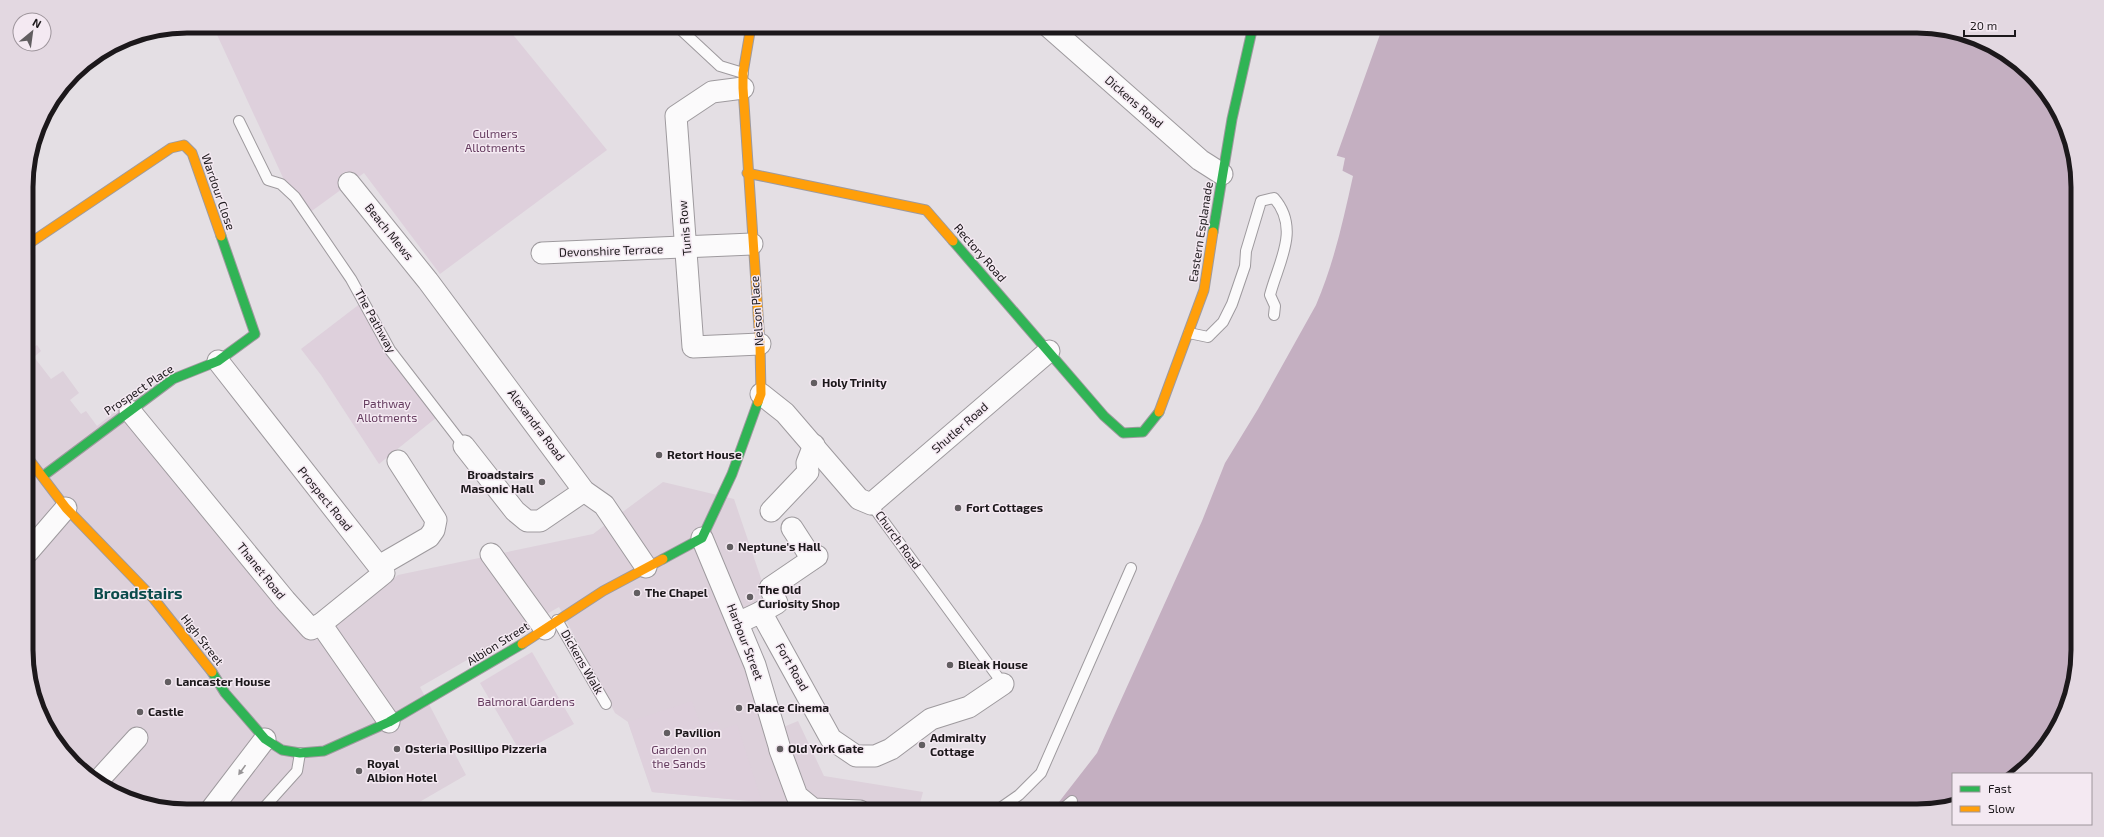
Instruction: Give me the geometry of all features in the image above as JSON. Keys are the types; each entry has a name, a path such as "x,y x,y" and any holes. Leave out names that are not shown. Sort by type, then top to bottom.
{"street":[{"name":"Nelson Place","path":"702,538 732,474 761,394 760,344 747,173 743,81 750,33"},
{"name":"Dickens Road","path":"1056,33 1200,160 1222,174"},
{"name":"Eastern Esplanade","path":"1143,432 1158,415 1204,290 1232,119 1251,33"},
{"name":"Tunis Row","path":"743,81 712,92 676,116 687,248 693,347 760,344"},
{"name":"Wardour Close","path":"33,241 171,148 184,145 192,152 255,334"},
{"name":"Rectory Road","path":"747,173 926,210 1104,416 1123,433 1143,432"},
{"name":"Beach Mews","path":"349,183 428,281"},
{"name":"Devonshire Terrace","path":"542,253 687,248 752,244"},
{"name":"Alexandra Road","path":"428,281 584,490 604,505 646,567"},
{"name":"Prospect Place","path":"43,476 173,379 218,361 255,334"},
{"name":"Shutler Road","path":"871,504 1049,351"},
{"name":"Prospect Road","path":"218,361 379,566"},
{"name":"Church Road","path":"761,394 785,413 859,498 871,504"},
{"name":"Thanet Road","path":"130,411 285,600 311,629 322,624"},
{"path":"771,511 808,472 807,463 814,445"},
{"name":"The Pathway","path":"464,446 515,511 528,521 540,521 584,490"},
{"path":"389,722 322,624 384,573 379,566 429,537 434,530 436,520 398,461"},
{"name":"High Street","path":"33,464 66,508 154,599 208,664 226,693 265,739 282,750 300,753"},
{"path":"33,546 66,508"},
{"path":"738,623 761,612 776,602 770,588 815,558 792,528"},
{"name":"Albion Street","path":"300,753 324,751 389,722 506,655 603,590 702,538"},
{"name":"Harbour Street","path":"702,538 755,665 780,750 797,796 807,804"},
{"path":"491,554 551,625"},
{"name":"Fort Road","path":"761,612 831,739 856,756 875,756 891,749 931,719 969,707 1003,684"},
{"path":"101,777 137,738"},
{"path":"215,804 265,739"}],"lane":[{"path":"685,33 720,66 743,81"},
{"name":"The Pathway","path":"239,121 268,180 281,184 295,198 351,279 390,350 464,446"},
{"path":"1189,333 1208,337 1223,322 1232,304 1245,266 1246,250 1261,201 1274,198 1284,211 1287,232 1283,262 1270,295 1275,306 1274,315"},
{"name":"Church Road","path":"871,504 1003,684"},
{"path":"1006,804 1019,795 1041,773 1131,568"},
{"name":"Dickens Walk","path":"551,625 606,704"},
{"path":"267,804 297,771 300,753"}],"shaded area":[{"path":"1380,33 1927,33 1966,41 1985,49 2011,65 2026,78 2039,93 2055,119 2066,147 2071,177 2071,660 2063,699 2055,718 2039,744 2026,759 2010,773 1952,773 1952,800 1927,804 1057,804 1097,753 1202,521 1225,463 1258,409 1316,305 1333,258 1353,176 1333,166"},
{"path":"37,345 41,351 34,357 51,379 63,371 79,393 70,400 81,414 86,411 97,426 120,408 316,640 398,575 593,534 663,482 734,499 767,596 727,619 762,715 781,728 798,721 824,776 923,792 920,804 764,804 762,802 652,792 628,722 615,713 559,607 420,687 466,775 416,804 177,804 147,799 119,788 93,772 78,759 65,744 45,709 38,690 34,670 33,563 43,551 33,543 33,347"}],"green space":[{"name":"Culmers Allotments","path":"216,33 512,33 607,150 440,274 364,173 309,213 297,192 285,182"},
{"name":"Pathway Allotments","path":"361,303 437,417 379,464 321,375 301,349"},
{"name":"Balmoral Gardens","path":"532,652 574,724 521,753 480,683"},
{"name":"Garden on the Sands","path":"692,701 701,726 717,721 720,730 737,724 762,802 652,792 628,722"}],"pier":[{"path":"1334,155 1345,158 1342,173 1331,167"}],"traffic: fast":[{"path":"1213,232 1232,119 1251,33"},
{"path":"43,476 173,379 218,361 255,334 221,236"},
{"path":"953,241 1104,416 1123,433 1143,432 1159,412"},
{"path":"663,559 702,538 732,474 758,402"},
{"path":"212,672 225,693 265,739 282,750 300,753 324,751 389,722 522,644"}],"traffic: slow":[{"path":"750,33 743,73 743,88 760,344 761,394 758,402"},
{"path":"33,241 171,148 184,145 192,153 221,236"},
{"path":"747,173 926,210 953,241"},
{"path":"1159,412 1204,290 1213,232"},
{"path":"33,465 66,508 154,599 212,672"},
{"path":"522,644 603,591 663,559"}],"place":[{"name":"Holy Trinity","path":"814,383"},
{"name":"Retort House","path":"659,455"},
{"name":"Broadstairs Masonic Hall","path":"542,482"},
{"name":"Fort Cottages","path":"958,508"},
{"name":"Neptune's Hall","path":"730,547"},
{"name":"The Chapel","path":"637,593"},
{"name":"The Old Curiosity Shop","path":"750,597"},
{"name":"Bleak House","path":"950,665"},
{"name":"Lancaster House","path":"168,682"},
{"name":"Palace Cinema","path":"739,708"},
{"name":"Castle","path":"140,712"},
{"name":"Pavilion","path":"667,733"},
{"name":"Admiralty Cottage","path":"922,745"},
{"name":"Osteria Posillipo Pizzeria","path":"397,749"},
{"name":"Old York Gate","path":"780,749"},
{"name":"Royal Albion Hotel","path":"359,771"}],"district":[{"name":"Broadstairs","path":"138,593"}]}
